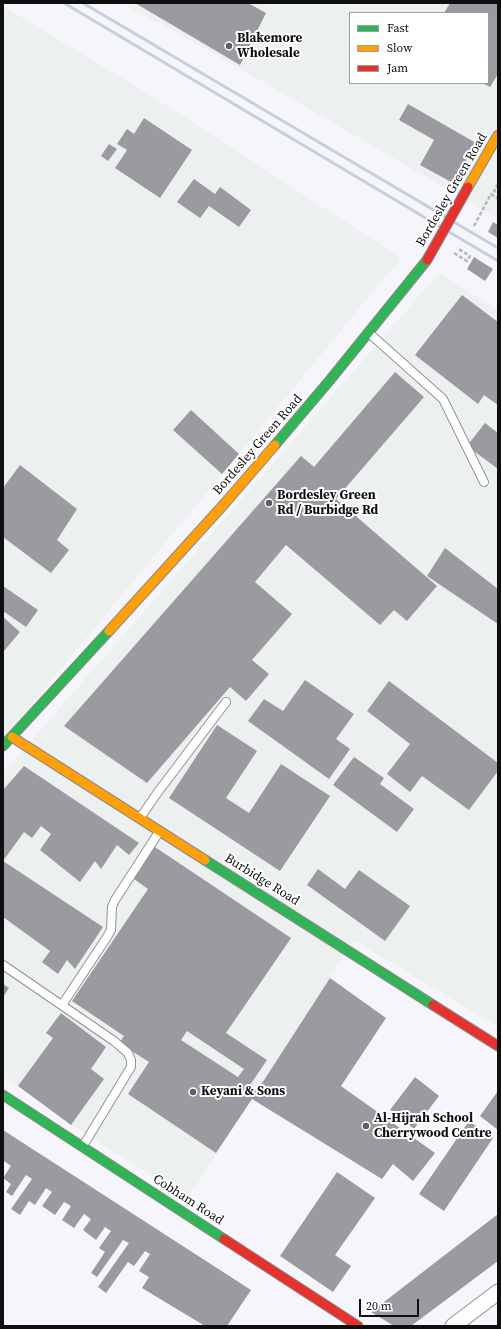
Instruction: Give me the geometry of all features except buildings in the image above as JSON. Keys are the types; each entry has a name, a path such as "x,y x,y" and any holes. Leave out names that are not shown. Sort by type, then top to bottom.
{"street":[{"name":"Bordesley Green Road","path":"3,746 226,502 369,332 427,260 498,135"},
{"name":"Burbidge Road","path":"12,737 498,1046"},
{"name":"Cobham Road","path":"3,1095 358,1326"},
{"path":"453,1326 498,1292"}],"lane":[{"path":"369,332 443,398 484,482"},
{"path":"140,818 226,702"},
{"path":"62,1005 111,930 112,907 114,900 160,831"},
{"path":"3,965 114,1041 128,1053 131,1060 131,1067 83,1147"}],"path":[{"path":"498,184 494,191 498,193"},
{"path":"474,226 491,194 498,199"}],"shaded area":[{"path":"121,3 498,3 498,219 215,54"},
{"path":"3,6 155,98 401,258 3,739"},
{"path":"439,273 498,310 498,1027 354,940 188,1198 71,1125 18,1086 3,1078 3,773"}],"railway":[{"path":"64,3 498,261"},
{"path":"83,3 498,248"}],"traffic: fast":[{"path":"275,445 330,380 427,260"},
{"path":"3,746 109,631"},
{"path":"205,860 433,1005"},
{"path":"3,1095 224,1239"}],"traffic: slow":[{"path":"468,187 498,135"},
{"path":"109,631 226,502 275,445"},
{"path":"12,737 205,860"}],"traffic: jam":[{"path":"427,260 468,187"},
{"path":"433,1005 498,1046"},
{"path":"224,1239 358,1326"}],"place":[{"name":"Blakemore Wholesale","path":"229,46"},
{"name":"Bordesley Green Rd / Burbidge Rd","path":"269,503"},
{"name":"Keyani & Sons","path":"193,1092"},
{"name":"Al-Hijrah School Cherrywood Centre","path":"366,1126"}]}
